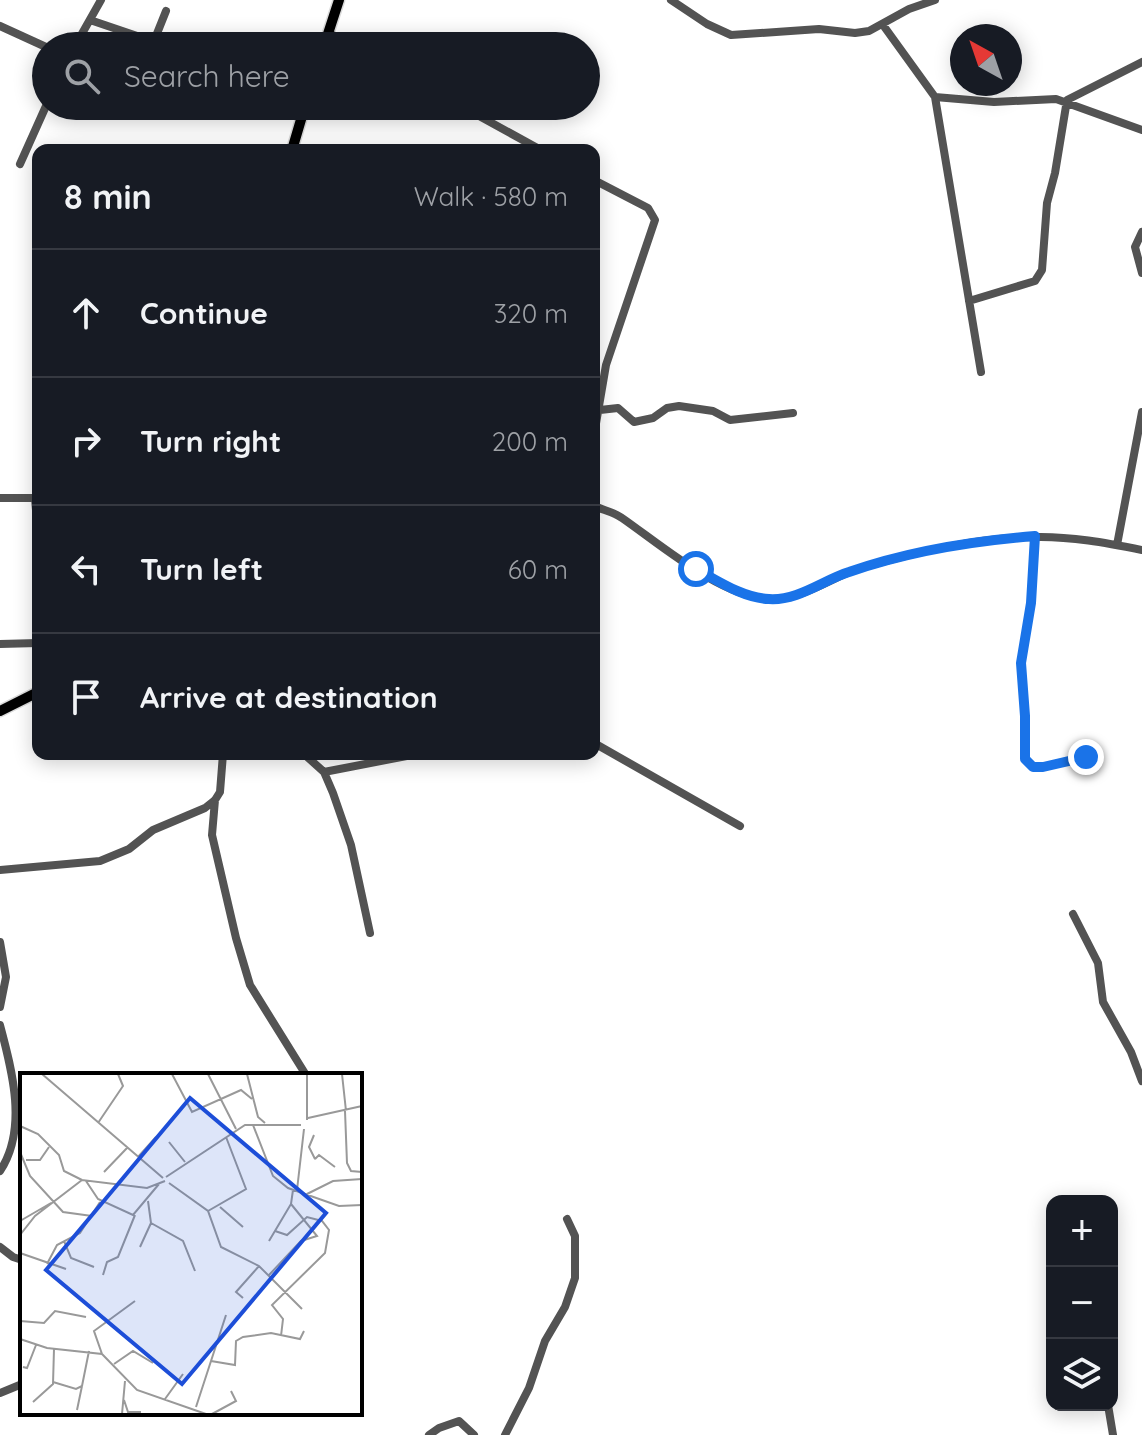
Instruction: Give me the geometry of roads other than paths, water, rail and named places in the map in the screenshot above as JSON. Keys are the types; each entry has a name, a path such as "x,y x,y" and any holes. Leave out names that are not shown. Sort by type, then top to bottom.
{"main road":[{"path":"329,32 339,0"},
{"path":"294,144 301,120"},
{"path":"0,711 32,695"}],"street":[{"path":"83,32 101,0"},
{"path":"671,0 707,24 731,35 819,29 855,33 883,25 909,9 935,0"},
{"path":"903,0 909,9"},
{"path":"158,32 166,11"},
{"path":"90,20 125,32"},
{"path":"883,25 935,97 981,372"},
{"path":"0,26 32,41"},
{"path":"1067,100 1142,62"},
{"path":"935,97 994,102 1067,100 1142,130"},
{"path":"969,301 1035,281 1042,270 1047,203 1067,100"},
{"path":"20,164 40,120"},
{"path":"486,120 530,144"},
{"path":"600,183 648,208 655,220 606,365 600,410 618,408 634,422 653,418 667,408 679,406 713,411 730,420 793,413"},
{"path":"1142,232 1135,247 1142,273"},
{"path":"1117,545 1142,412"},
{"path":"0,498 32,498"},
{"path":"600,508 620,516 647,539 718,581 770,600 796,596 847,572 926,549 1035,536 1142,550"},
{"path":"1035,536 1031,603 1021,663 1025,759 1033,767 1043,767 1086,757"},
{"path":"0,644 32,643"},
{"path":"600,746 740,826"},
{"path":"0,870 111,858 129,849 153,830 205,808 215,800 220,792 223,760"},
{"path":"311,760 324,772 351,845 370,933"},
{"path":"324,772 386,760"},
{"path":"215,800 212,835 250,985 305,1073"},
{"path":"1073,914 1098,963 1103,1002 1131,1052 1142,1081"},
{"path":"0,942 3,979 0,1007"},
{"path":"0,1025 11,1067 16,1115 8,1158 0,1171"},
{"path":"505,1435 521,1407 545,1341 565,1307 575,1278 575,1236 567,1219"},
{"path":"0,1247 20,1259"},
{"path":"0,1393 20,1385"},
{"path":"1109,1411 1113,1435"},
{"path":"429,1435 459,1421 474,1435"}]}
